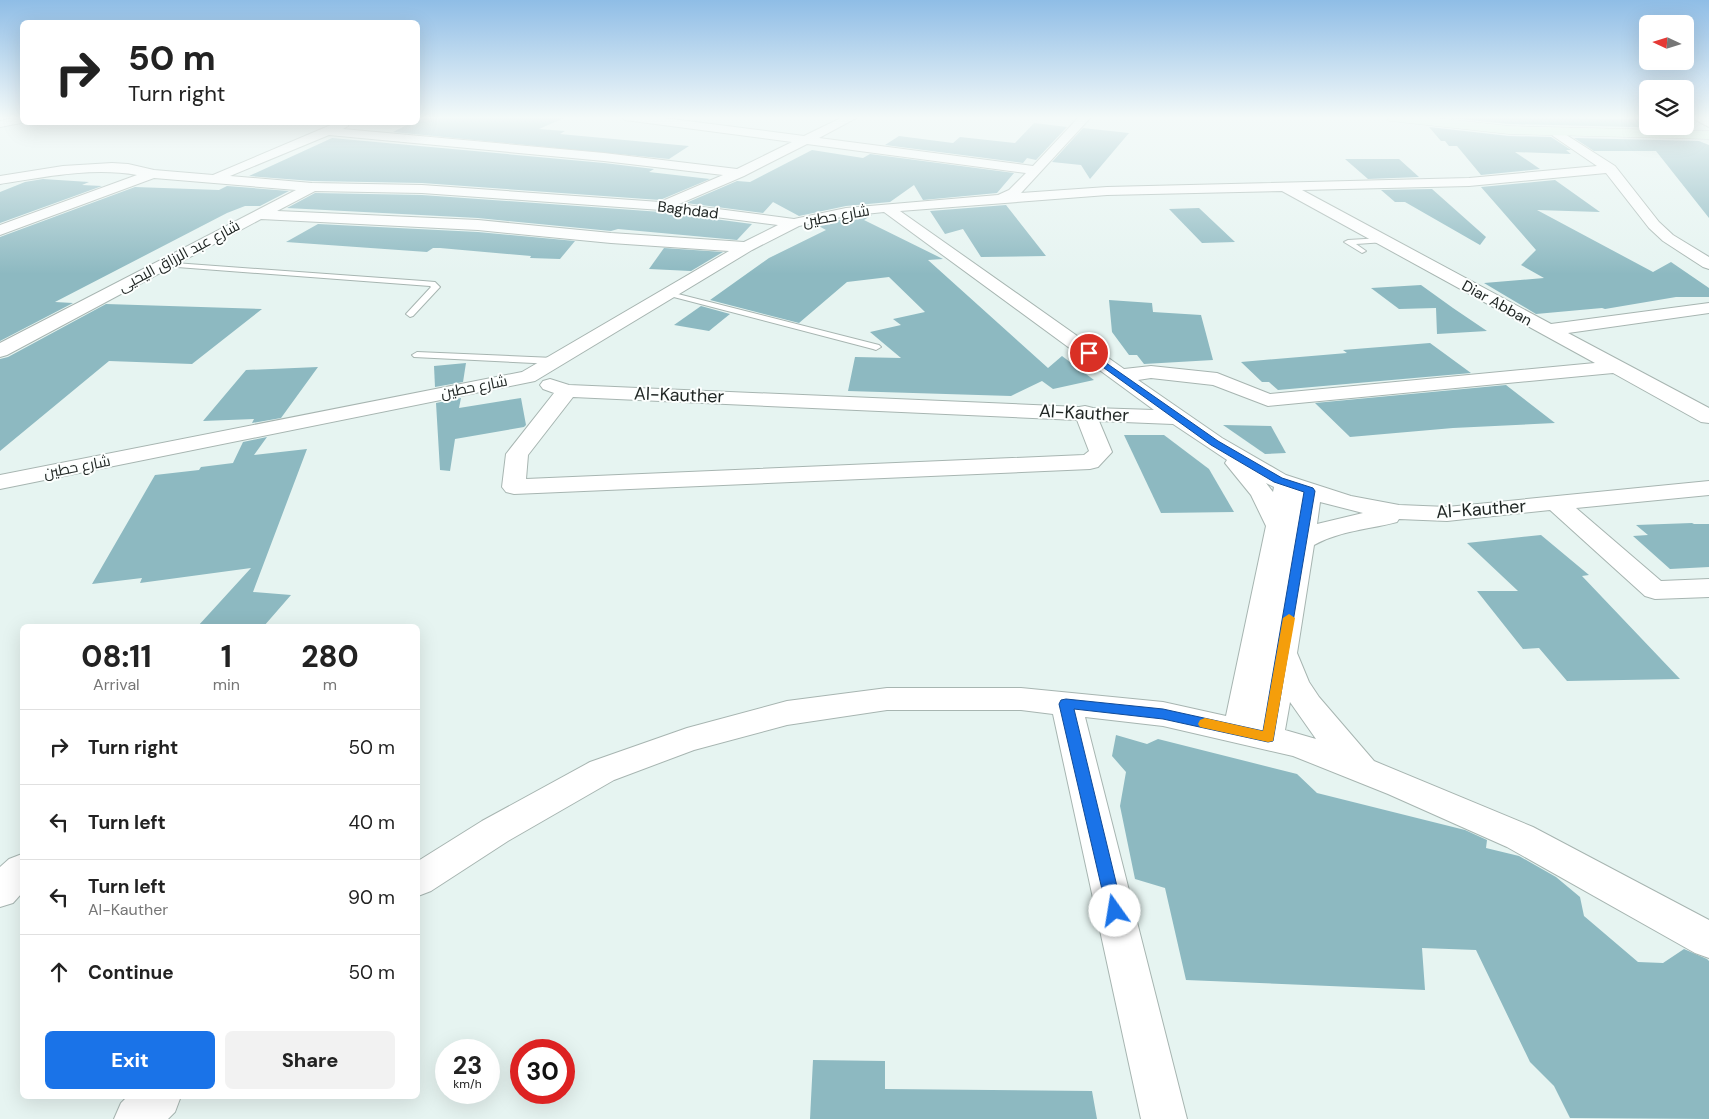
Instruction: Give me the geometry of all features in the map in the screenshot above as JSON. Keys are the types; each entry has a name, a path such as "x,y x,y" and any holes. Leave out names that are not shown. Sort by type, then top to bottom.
{"street":[{"path":"0,180 75,169"},
{"path":"125,169 154,174 312,187"},
{"path":"0,230 166,169"},
{"path":"170,169 227,173 261,182"},
{"path":"211,179 236,169"},
{"path":"707,169 739,173"},
{"path":"611,238 661,206 747,169"},
{"path":"1030,169 1036,170"},
{"path":"1024,183 1027,188 1038,192 1056,194 1157,189 1469,182 1608,169"},
{"path":"1610,169 1654,225 1668,238 1709,264"},
{"path":"1007,194 1024,183 1036,170"},
{"name":"Baghdad","path":"312,187 422,188 661,206 794,223"},
{"name":"شارع عبد الرزاق اليحيى","path":"0,350 312,187"},
{"name":"Diar Abban","path":"1286,187 1546,330 1708,416"},
{"name":"شارع حطين","path":"0,482 528,377 746,247 794,223 846,212 1007,194 1031,196 1056,194"},
{"path":"518,229 555,199"},
{"path":"887,208 1178,418"},
{"path":"258,215 478,226 611,238 746,247"},
{"path":"1546,330 1709,308"},
{"path":"1120,376 1151,372 1217,379 1268,400 1616,367"},
{"name":"Al-Kauther","path":"528,377 566,391 1085,412 1178,418 1225,449 1278,480 1347,503 1399,512 1447,514 1709,488"},
{"path":"566,391 517,454 514,487 1090,462 1101,452 1085,412"},
{"path":"1225,449 1262,493 1279,526"},
{"path":"1254,734 1279,526 1298,487"},
{"path":"1254,734 1283,654 1301,542 1298,487"},
{"path":"1555,502 1655,590 1709,588"},
{"path":"1301,542 1321,530 1334,526 1423,513"},
{"path":"1283,654 1295,683 1313,711 1336,741 1368,772"},
{"path":"420,879 495,831 602,771 687,740 787,713 887,698 1021,699 1163,714 1299,745 1368,772 1520,837 1709,940"},
{"path":"1066,704 1164,1119"},
{"path":"0,891 20,872"},
{"path":"136,1119 156,1099"}],"lane":[{"path":"1362,251 1348,242 1382,240"},
{"path":"164,264 423,282 436,287 410,314"},
{"path":"669,293 876,347"},
{"path":"417,355 554,361"}],"building":[{"path":"264,169 654,169 649,172 710,179 660,200 422,183 312,181 249,176"},
{"path":"775,169 985,169 1014,173 997,193 923,200 914,185 890,202 846,206 799,216 773,202 763,213 686,203 737,181 750,182"},
{"path":"1084,169 1098,169 1090,179"},
{"path":"1357,169 1410,169 1419,177 1368,179"},
{"path":"1476,169 1538,169 1481,175"},
{"path":"1670,169 1709,169 1709,218"},
{"path":"43,179 89,182 82,185 102,186 0,223 0,192 25,182"},
{"path":"1555,180 1600,212 1537,210 1653,272 1671,262 1709,288 1709,297 1676,297 1605,309 1536,314 1484,283 1544,278 1521,265 1536,250 1481,187"},
{"path":"227,186 289,191 260,206 245,206 227,213 55,302 73,303 0,341 0,237 135,187 219,190"},
{"path":"1432,189 1486,237 1480,245 1405,202 1395,202 1381,190"},
{"path":"315,193 422,195 661,212 752,224 737,240 618,229 611,231 478,218 287,208"},
{"path":"1006,205 1046,256 981,257 963,229 945,234 930,211"},
{"path":"1199,208 1235,242 1202,243 1169,209"},
{"path":"872,215 864,220 943,259 928,260 1048,368 1062,356 1094,380 1053,389 1042,381 1011,396 848,391 855,357 901,358 870,332 901,325 893,319 925,312 889,277 847,282 799,323 710,300 769,258 826,230 815,224"},
{"path":"318,224 478,232 575,241 560,259 530,258 531,256 440,248 433,248 427,252 286,242"},
{"path":"664,248 723,252 691,271 649,269"},
{"path":"1421,285 1487,331 1437,334 1436,308 1399,309 1371,288"},
{"path":"1109,300 1152,303 1153,312 1201,315 1213,360 1144,364 1137,355 1129,355 1112,332"},
{"path":"106,304 262,309 192,364 109,361 0,451 0,359 8,357"},
{"path":"701,306 730,314 709,331 674,325"},
{"path":"1430,343 1471,373 1278,390 1269,382 1262,382 1241,362 1347,353 1343,350"},
{"path":"466,363 463,382 435,387 434,366"},
{"path":"318,367 281,418 252,423 254,419 203,421 246,370"},
{"path":"1506,385 1555,423 1453,428 1350,437 1315,403"},
{"path":"461,398 459,408 521,398 526,425 524,427 455,439 450,471 440,470 436,403"},
{"path":"1223,425 1271,426 1286,453 1265,454"},
{"path":"1124,435 1164,435 1209,469 1234,512 1161,513"},
{"path":"267,437 254,455 307,449 253,592 291,595 266,624 200,624 251,568 140,583 142,578 92,584 155,475 199,470 201,467 233,463 243,442"},
{"path":"1709,524 1709,567 1670,569 1633,536 1648,535 1636,525"},
{"path":"1541,535 1589,575 1582,576 1680,679 1567,681 1539,648 1523,649 1477,591 1518,591 1467,543"},
{"path":"1116,735 1147,744 1158,739 1297,774 1317,793 1465,830 1487,840 1486,848 1519,856 1556,877 1580,897 1584,916 1638,962 1663,963 1684,949 1707,959 1709,961 1709,1119 1570,1118 1554,1086 1530,1062 1476,950 1422,948 1425,990 1186,980 1165,888 1135,879 1120,806 1126,772 1112,756"},
{"path":"813,1060 885,1061 885,1089 1092,1091 1097,1119 810,1119"}],"slow traffic":[{"path":"1205,724 1268,737 1289,618"}],"route":[{"path":"1089,353 1214,443 1278,480 1310,491 1268,737 1163,714 1066,704 1115,911"}]}
